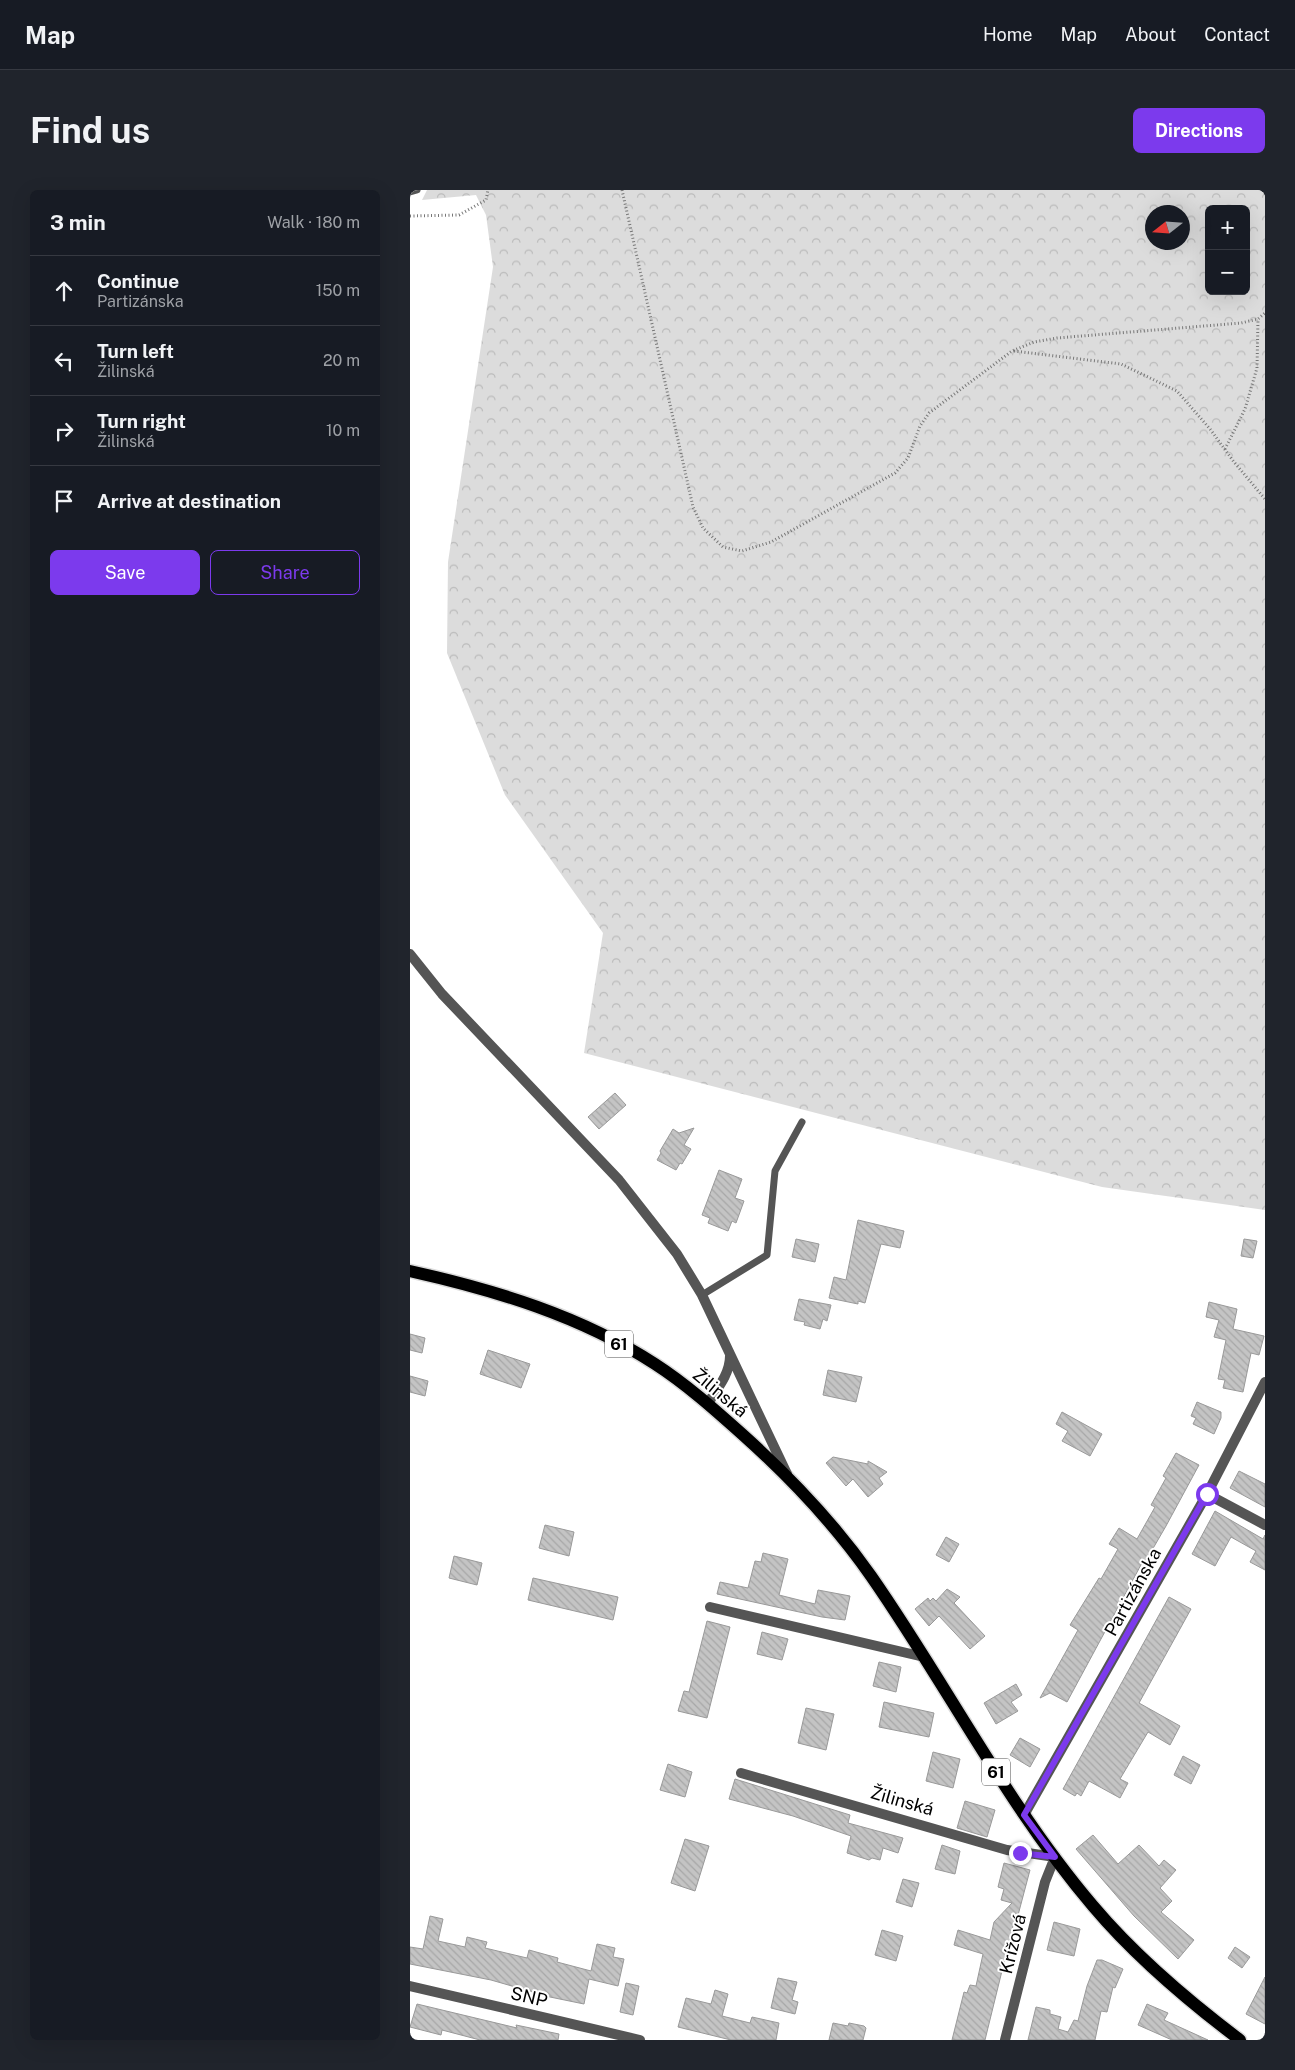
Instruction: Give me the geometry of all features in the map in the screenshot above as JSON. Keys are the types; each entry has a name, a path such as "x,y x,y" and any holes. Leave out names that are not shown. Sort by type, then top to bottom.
{"main road":[{"name":"Žilinská","path":"410,1271 452,1280 522,1301 593,1329 655,1364 708,1403 787,1474 820,1511 871,1576 1024,1815 1092,1906 1134,1951 1202,2012 1240,2040"}],"street":[{"path":"410,954 442,994 619,1180 677,1254 702,1295 787,1474"},
{"path":"708,1403 727,1374 730,1355"},
{"name":"Partizánska","path":"1024,1815 1207,1494 1265,1382"},
{"path":"1207,1494 1265,1526"},
{"path":"710,1607 924,1657"},
{"name":"Žilinská","path":"741,1773 1007,1850 1055,1857"},
{"name":"Krížová","path":"1005,2040 1045,1882 1055,1857"},
{"name":"SNP","path":"410,1986 640,2040"}],"lane":[{"path":"410,192 417,190"},
{"path":"702,1295 713,1290 767,1255 775,1171 802,1122"}],"path":[{"path":"410,216 459,215 486,200 488,190"},
{"path":"622,190 693,508 703,528 722,547 742,552 771,542 895,473 908,458 920,426 929,413 1012,350 1034,342 1057,338 1241,323 1258,318 1265,313"},
{"path":"1225,449 1245,409 1256,368 1258,318"},
{"path":"1012,350 1121,364 1177,391 1265,499"}],"green space":[{"path":"427,190 1265,190 1265,1210 1102,1187 584,1053 603,933 505,795 447,653 448,562 493,267 486,215 476,195 422,200"}],"building":[{"path":"615,1093 626,1105 599,1129 588,1117"},
{"path":"694,1128 684,1145 691,1149 676,1170 657,1160 673,1129 679,1133"},
{"path":"719,1170 742,1179 735,1198 744,1201 736,1223 732,1221 728,1231 708,1223 710,1218 702,1215"},
{"path":"858,1220 904,1231 900,1248 881,1244 865,1303 858,1301 858,1304 829,1298 834,1277 846,1280"},
{"path":"796,1239 819,1244 815,1262 792,1257"},
{"path":"1244,1239 1257,1241 1253,1258 1241,1256"},
{"path":"799,1299 831,1305 827,1321 823,1319 820,1329 804,1325 805,1322 794,1320"},
{"path":"1209,1302 1237,1309 1233,1329 1264,1336 1259,1355 1251,1353 1243,1392 1223,1388 1225,1380 1218,1379 1226,1340 1214,1337 1219,1320 1206,1317"},
{"path":"410,1334 425,1338 422,1353 410,1350"},
{"path":"488,1350 530,1364 521,1388 480,1374"},
{"path":"828,1370 862,1377 856,1402 823,1395"},
{"path":"410,1376 428,1381 425,1396 410,1392"},
{"path":"1197,1402 1221,1412 1221,1418 1214,1434 1193,1424 1196,1418 1191,1416"},
{"path":"1062,1412 1102,1434 1090,1456 1062,1441 1068,1431 1056,1424"},
{"path":"1176,1453 1199,1465 1166,1526 1144,1564 1142,1563 1067,1702 1050,1693 1040,1698 1078,1630 1070,1625 1099,1578 1101,1579 1118,1549 1109,1544 1119,1528 1137,1539 1155,1507 1151,1505 1166,1478 1163,1476"},
{"path":"833,1457 868,1464 868,1461 887,1472 879,1478 883,1484 868,1497 853,1479 846,1486 826,1463"},
{"path":"1239,1471 1265,1484 1265,1507 1230,1488"},
{"path":"1215,1511 1263,1539 1265,1535 1265,1570 1250,1562 1256,1551 1231,1537 1215,1566 1192,1554"},
{"path":"545,1525 574,1532 569,1556 539,1548"},
{"path":"946,1537 959,1544 949,1562 936,1555"},
{"path":"763,1553 788,1559 779,1595 815,1604 818,1590 850,1596 845,1620 822,1617 717,1594 720,1582 748,1588 755,1561 761,1562"},
{"path":"454,1556 482,1563 477,1585 449,1578"},
{"path":"533,1578 618,1597 613,1620 528,1600"},
{"path":"947,1589 960,1597 954,1603 985,1636 970,1649 939,1616 929,1626 915,1609 928,1598 930,1601 933,1598 936,1601"},
{"path":"1169,1597 1191,1609 1139,1703 1180,1726 1170,1745 1148,1732 1120,1779 1128,1783 1120,1798 1089,1781 1081,1796 1077,1793 1075,1796 1063,1789"},
{"path":"707,1621 730,1627 707,1718 678,1711 684,1691 689,1692"},
{"path":"762,1632 788,1639 782,1660 757,1654"},
{"path":"879,1662 901,1667 896,1692 873,1686"},
{"path":"1016,1684 1022,1695 1011,1702 1018,1711 996,1724 984,1703"},
{"path":"884,1702 934,1713 929,1737 879,1727"},
{"path":"806,1708 834,1714 826,1750 798,1743"},
{"path":"1020,1738 1040,1749 1030,1767 1010,1755"},
{"path":"933,1752 960,1759 953,1788 926,1781"},
{"path":"1183,1756 1200,1765 1191,1784 1174,1775"},
{"path":"668,1764 692,1772 685,1797 660,1790"},
{"path":"735,1779 850,1815 848,1823 903,1838 898,1853 883,1848 880,1860 872,1858 869,1860 847,1853 851,1836 793,1816 729,1799"},
{"path":"965,1801 995,1810 987,1837 957,1828"},
{"path":"1093,1835 1118,1864 1139,1845 1159,1866 1164,1860 1176,1870 1160,1888 1172,1901 1161,1912 1194,1940 1178,1959 1134,1916 1076,1849"},
{"path":"685,1839 709,1846 695,1891 671,1883"},
{"path":"942,1845 960,1851 955,1874 935,1869"},
{"path":"1004,1863 1030,1870 1017,1919 1015,1918 985,2040 952,2040 964,1992 967,1993 970,1985 976,1986 983,1954 954,1945 958,1930 990,1940 994,1922 1012,1903 1001,1900 1004,1889 998,1887"},
{"path":"903,1879 919,1883 912,1907 896,1902"},
{"path":"430,1916 443,1919 438,1941 465,1947 467,1937 487,1942 485,1948 527,1958 529,1950 558,1958 557,1962 591,1971 597,1944 615,1948 613,1957 624,1959 618,1986 589,1979 584,2004 550,1997 491,1980 410,1964 410,1947 423,1949"},
{"path":"1054,1922 1080,1929 1074,1956 1047,1950"},
{"path":"882,1930 903,1936 896,1961 875,1955"},
{"path":"1235,1947 1250,1957 1242,1968 1228,1958"},
{"path":"1097,1960 1102,1960 1123,1969 1115,1988 1113,1987 1107,2012 1101,2011 1095,2040 1028,2040 1036,2007 1050,2010 1050,2014 1061,2017 1058,2029 1068,2032 1074,2020 1078,2021 1087,1986"},
{"path":"1265,1977 1265,2024 1246,2014"},
{"path":"778,1978 797,1982 792,2000 798,2002 795,2014 771,2008"},
{"path":"626,1983 639,1986 633,2015 620,2012"},
{"path":"715,1990 728,1994 722,2016 750,2023 752,2017 779,2023 776,2040 731,2040 678,2027 686,1998 711,2004"},
{"path":"417,2004 517,2028 516,2025 559,2034 558,2040 480,2040 442,2030 441,2035 410,2027"},
{"path":"1147,2004 1168,2013 1164,2020 1208,2040 1172,2040 1138,2025"},
{"path":"833,2023 848,2026 849,2023 864,2026 866,2028 863,2040 829,2040"}],"route":[{"path":"1020,1853 1055,1857 1024,1815 1207,1494"}]}
